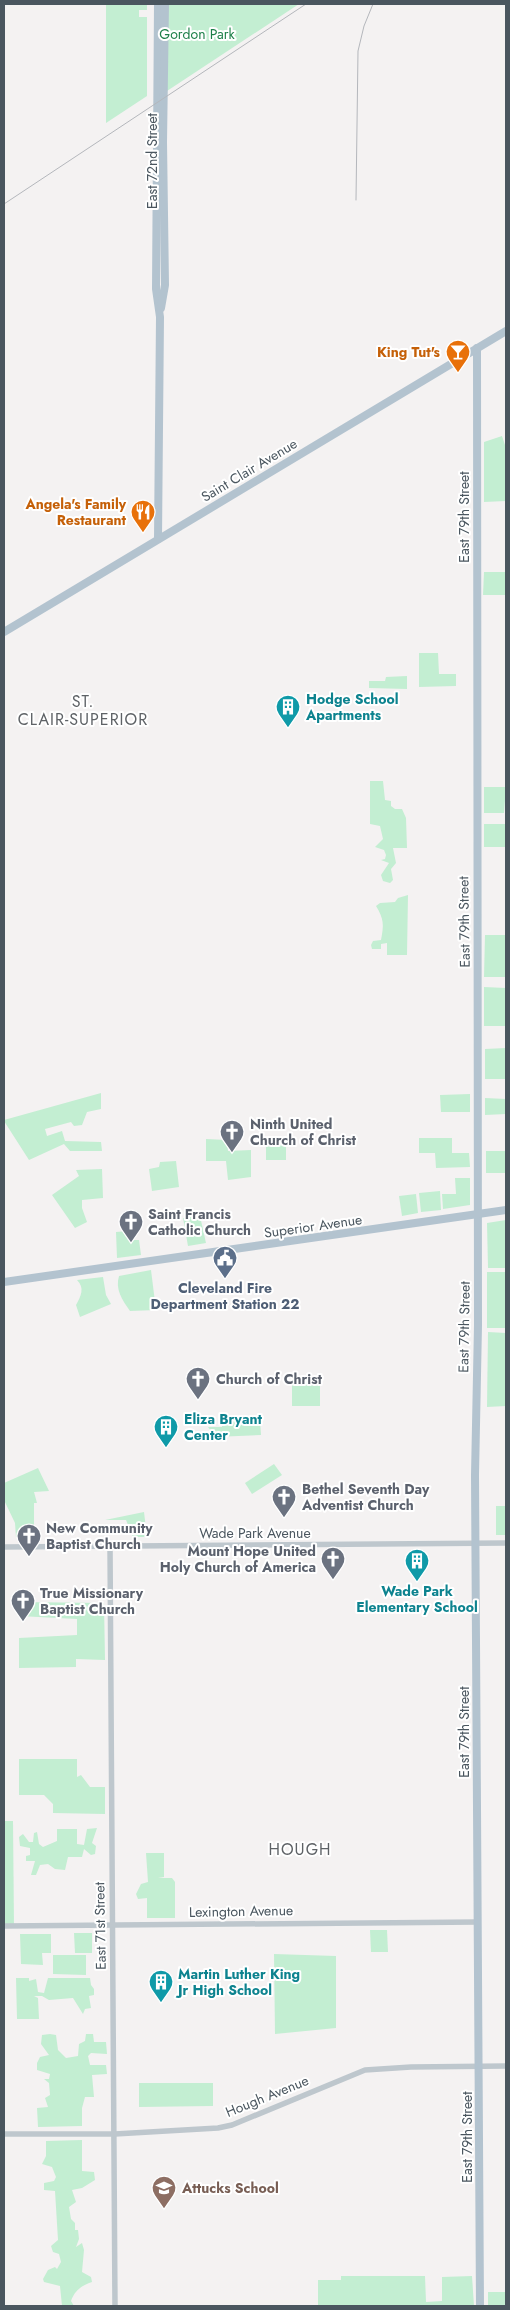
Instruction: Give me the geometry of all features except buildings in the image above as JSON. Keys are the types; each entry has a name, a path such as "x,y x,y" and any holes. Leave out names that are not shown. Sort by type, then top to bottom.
{"main road":[{"name":"East 72nd Street","path":"158,4 156,289 160,317"},
{"name":"East 72nd Street","path":"158,539 160,317 164,285 165,4"},
{"name":"Saint Clair Avenue","path":"4,632 506,330"},
{"name":"East 79th Street","path":"477,348 475,1544 480,2306"},
{"name":"Superior Avenue","path":"4,1282 506,1210"}],"street":[{"name":"Wade Park Avenue","path":"4,1547 506,1543"},
{"name":"East 71st Street","path":"110,1546 115,2306"},
{"name":"Lexington Avenue","path":"4,1926 478,1922"},
{"name":"Hough Avenue","path":"4,2134 115,2134 218,2128 365,2070 411,2067 506,2066"}],"green space":[{"path":"106,4 147,4 147,10 139,10 139,17 147,17 147,96 106,123"},
{"name":"Gordon Park","path":"167,4 299,4 167,91"},
{"path":"502,436 506,448 506,501 484,502 484,442"},
{"path":"484,572 506,572 506,595 483,595"},
{"path":"419,653 438,653 439,674 456,674 456,686 419,687"},
{"path":"407,676 407,689 369,688 369,681 385,681 386,677"},
{"path":"370,781 383,781 385,800 391,801 391,806 395,809 402,809 406,818 407,848 393,848 396,863 391,869 393,880 390,883 383,881 381,875 389,863 381,860 385,859 384,850 375,847 383,839 380,826 370,824"},
{"path":"484,787 506,787 504,813 484,813"},
{"path":"484,824 506,824 506,847 484,847"},
{"path":"408,895 407,955 387,955 387,943 381,944 381,949 372,949 373,941 381,940 383,930 381,915 376,906 380,903 395,902 398,898"},
{"path":"485,935 506,935 506,977 484,977"},
{"path":"484,987 506,988 506,1026 484,1026"},
{"path":"506,1048 506,1079 485,1079 485,1049"},
{"path":"101,1093 101,1109 87,1112 82,1125 74,1126 71,1122 45,1129 47,1136 62,1131 65,1141 101,1142 102,1151 70,1151 64,1144 29,1160 4,1121 4,1120"},
{"path":"470,1094 470,1112 441,1112 440,1095"},
{"path":"485,1098 506,1099 506,1114 485,1115"},
{"path":"419,1138 452,1138 452,1153 469,1153 470,1167 436,1168 435,1153 419,1153"},
{"path":"206,1139 227,1140 228,1151 251,1150 251,1177 228,1180 226,1161 206,1161"},
{"path":"266,1139 286,1139 286,1160 266,1160"},
{"path":"486,1151 506,1151 506,1173 486,1173"},
{"path":"176,1161 179,1187 152,1191 149,1169 159,1167 160,1162"},
{"path":"102,1169 103,1198 82,1200 82,1208 87,1222 75,1228 52,1195 79,1176 76,1170"},
{"path":"455,1178 470,1178 470,1205 443,1209 442,1194 456,1194"},
{"path":"440,1191 441,1210 421,1212 419,1193"},
{"path":"416,1194 418,1213 402,1216 399,1196"},
{"path":"200,1216 206,1243 188,1246 183,1218"},
{"path":"506,1220 506,1268 488,1268 487,1223"},
{"path":"128,1231 129,1240 139,1240 141,1255 117,1258 116,1232"},
{"path":"151,1270 156,1310 130,1311 122,1299 119,1290 119,1276"},
{"path":"487,1272 506,1272 506,1328 487,1328"},
{"path":"103,1277 106,1295 111,1304 80,1317 76,1305 82,1289 77,1280"},
{"path":"488,1332 506,1333 506,1406 487,1407"},
{"path":"292,1379 320,1379 320,1406 292,1406"},
{"path":"260,1420 261,1435 215,1437 208,1427 222,1427 222,1421"},
{"path":"274,1464 282,1475 252,1494 245,1483"},
{"path":"38,1468 49,1491 34,1492 37,1503 34,1503 34,1538 16,1537 15,1523 4,1500 4,1483"},
{"path":"496,1506 505,1506 505,1535 496,1535"},
{"path":"144,1512 147,1537 133,1537 126,1520 105,1520"},
{"path":"19,1602 104,1603 105,1660 76,1659 76,1667 19,1668 19,1638 77,1635 77,1619 19,1616"},
{"path":"19,1759 77,1759 77,1777 81,1775 90,1787 105,1787 105,1814 53,1813 53,1804 44,1795 19,1795"},
{"path":"4,1821 13,1821 14,1926 4,1926"},
{"path":"97,1828 92,1843 96,1846 95,1854 91,1855 84,1849 82,1857 68,1857 65,1870 55,1869 48,1864 40,1865 36,1875 31,1875 35,1861 26,1861 26,1856 30,1855 30,1848 20,1846 19,1837 23,1834 29,1842 33,1842 34,1833 37,1832 39,1844 43,1847 57,1841 57,1829 77,1829 77,1844 84,1845 87,1829"},
{"path":"146,1853 164,1853 164,1877 158,1878 172,1878 175,1882 175,1918 147,1918 147,1898 138,1899 136,1894 141,1884 148,1882"},
{"path":"370,1930 387,1930 388,1952 371,1952"},
{"path":"74,1933 92,1933 92,1953 75,1953"},
{"path":"20,1934 51,1934 51,1953 42,1953 43,1965 21,1964"},
{"path":"274,1954 336,1956 336,2028 275,2034"},
{"path":"53,1955 86,1955 86,1975 53,1974"},
{"path":"16,1978 29,1978 29,1981 36,1979 38,1992 44,1993 48,1978 90,1978 94,1989 94,1995 89,1996 91,2008 85,2009 83,2014 73,1998 49,2000 42,1996 34,1996 38,1998 39,2019 17,2019"},
{"path":"86,2034 93,2034 94,2042 106,2042 107,2054 91,2053 88,2056 90,2065 106,2065 107,2074 92,2075 94,2097 85,2097 82,2108 82,2126 38,2127 37,2108 48,2107 45,2098 50,2095 49,2083 44,2079 49,2079 50,2074 37,2070 37,2063 40,2057 49,2055 41,2044 42,2035 56,2035 58,2050 66,2058 78,2056 79,2044 85,2041"},
{"path":"139,2083 213,2083 213,2106 139,2107"},
{"path":"82,2140 82,2171 94,2172 95,2180 82,2188 72,2190 76,2202 69,2207 71,2219 75,2223 75,2230 78,2230 79,2239 76,2247 82,2243 84,2250 82,2272 91,2277 92,2282 74,2294 71,2301 74,2306 62,2306 60,2286 44,2282 43,2279 48,2270 55,2267 57,2269 61,2262 59,2254 53,2252 51,2246 58,2240 55,2191 44,2190 44,2183 54,2181 56,2177 52,2167 42,2164 46,2156 46,2141"},
{"path":"341,2276 425,2276 426,2302 442,2301 442,2277 472,2276 474,2306 318,2306 318,2280 341,2280"},
{"path":"488,2292 506,2292 506,2306 488,2306"}],"railway":[{"path":"4,204 306,4"},
{"path":"356,200 358,51 364,26 373,4"}],"place":[{"name":"King Tut's","path":"458,373"},
{"name":"Angela's Family Restaurant","path":"143,533"},
{"name":"Hodge School Apartments","path":"288,728"},
{"name":"Ninth United Church of Christ","path":"232,1153"},
{"name":"Saint Francis Catholic Church","path":"131,1243"},
{"name":"Cleveland Fire Department Station 22","path":"225,1279"},
{"name":"Church of Christ","path":"198,1400"},
{"name":"Eliza Bryant Center","path":"166,1448"},
{"name":"Bethel Seventh Day Adventist Church","path":"284,1518"},
{"name":"New Community Baptist Church","path":"29,1557"},
{"name":"Mount Hope United Holy Church of America","path":"333,1580"},
{"name":"Wade Park Elementary School","path":"417,1582"},
{"name":"True Missionary Baptist Church","path":"23,1622"},
{"name":"Martin Luther King Jr High School","path":"161,2003"},
{"name":"Attucks School","path":"164,2209"}],"district":[{"name":"ST. CLAIR-SUPERIOR","path":"83,710"},
{"name":"HOUGH","path":"300,1849"}]}
